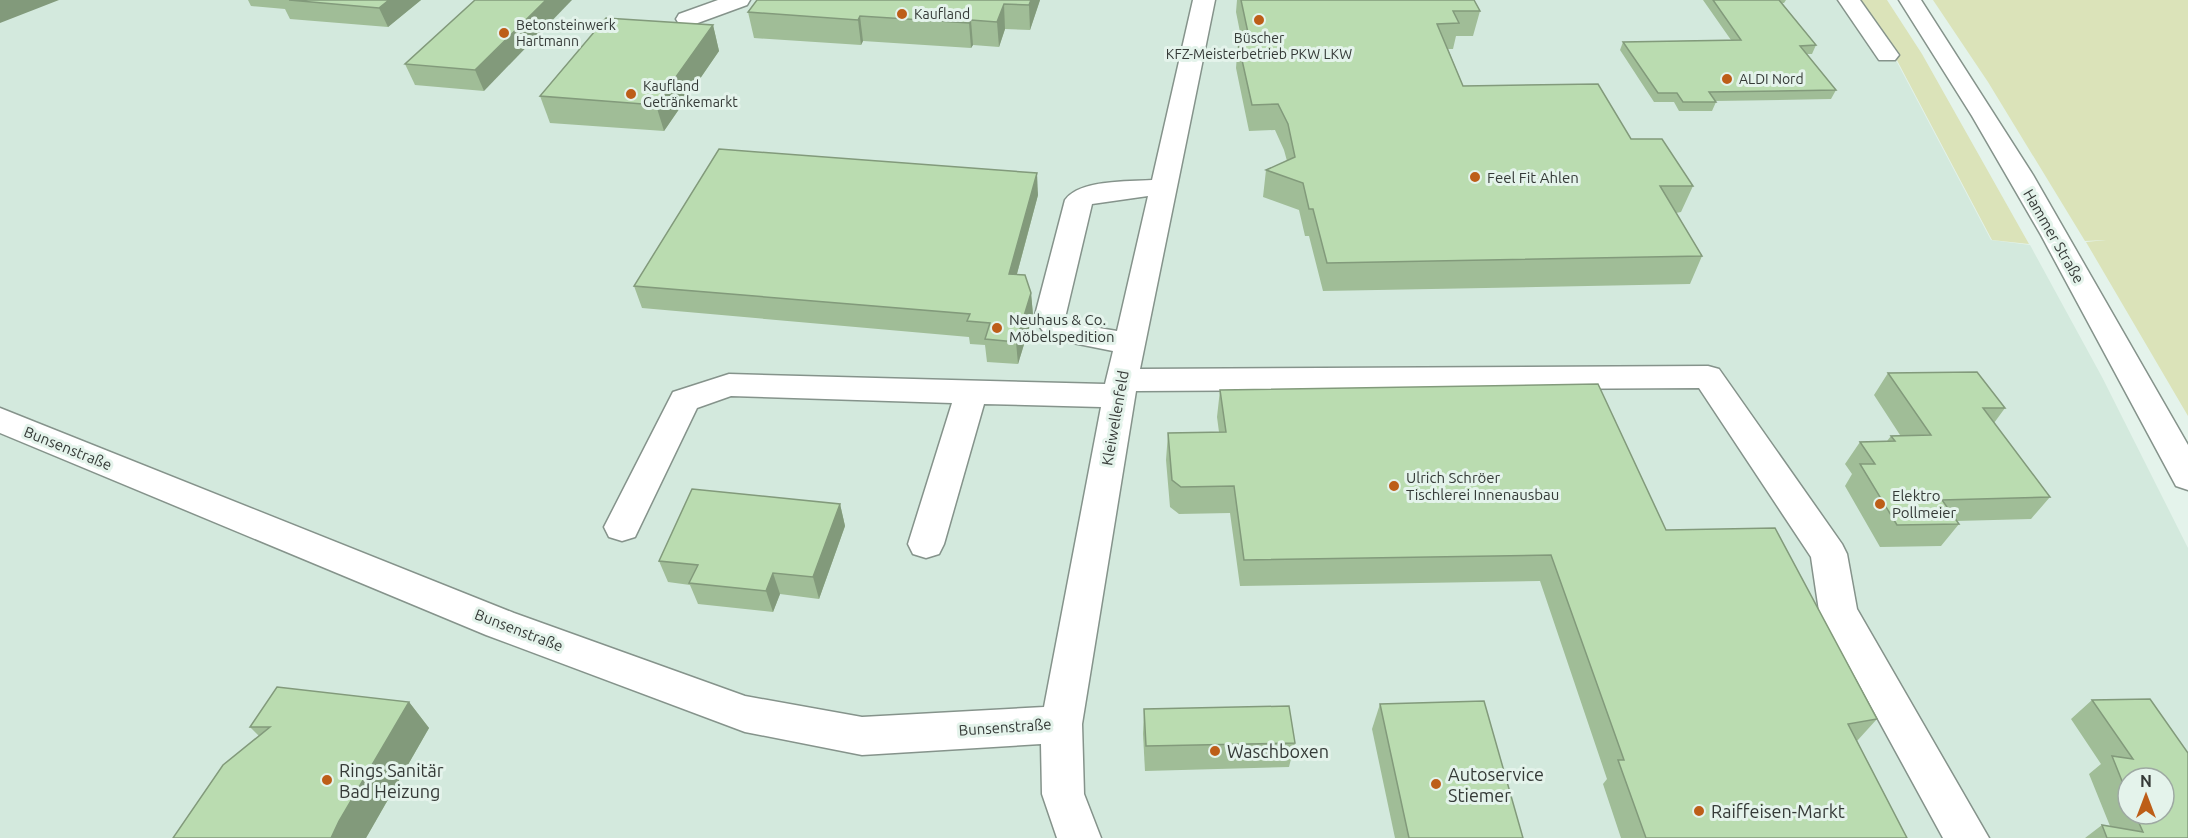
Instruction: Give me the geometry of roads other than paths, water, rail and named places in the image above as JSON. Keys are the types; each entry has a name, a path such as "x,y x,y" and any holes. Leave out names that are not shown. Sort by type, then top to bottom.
{"street":[{"path":"687,19 738,0"},
{"name":"Kleiwellenfeld","path":"1079,838 1063,794 1061,724 1120,388 1161,187 1204,0"},
{"path":"1849,0 1887,55"},
{"name":"Hammer Straße","path":"1910,0 1948,57 2044,217 2188,477"},
{"path":"1129,344 1059,331 1049,319 1079,200 1088,194 1161,187"},
{"path":"622,528 684,400 729,386 971,392 1708,377 1829,554 1838,611 1967,838"},
{"path":"926,544 971,392"},
{"name":"Bunsenstraße","path":"0,420 500,624 745,714 862,736 1061,724"}],"place":[{"name":"Kaufland","path":"902,14"},
{"name":"Büscher KFZ-Meisterbetrieb PKW LKW","path":"1259,20"},
{"name":"Betonsteinwerk Hartmann","path":"504,33"},
{"name":"ALDI Nord","path":"1727,79"},
{"name":"Kaufland Getränkemarkt","path":"631,94"},
{"name":"Feel Fit Ahlen","path":"1475,177"},
{"name":"Neuhaus & Co. Möbelspedition","path":"997,328"},
{"name":"Ulrich Schröer Tischlerei Innenausbau","path":"1394,486"},
{"name":"Elektro Pollmeier","path":"1880,504"},
{"name":"Waschboxen","path":"1215,751"},
{"name":"Rings Sanitär Bad Heizung","path":"327,780"},
{"name":"Autoservice Stiemer","path":"1436,784"},
{"name":"Raiffeisen-Markt","path":"1699,811"}]}
